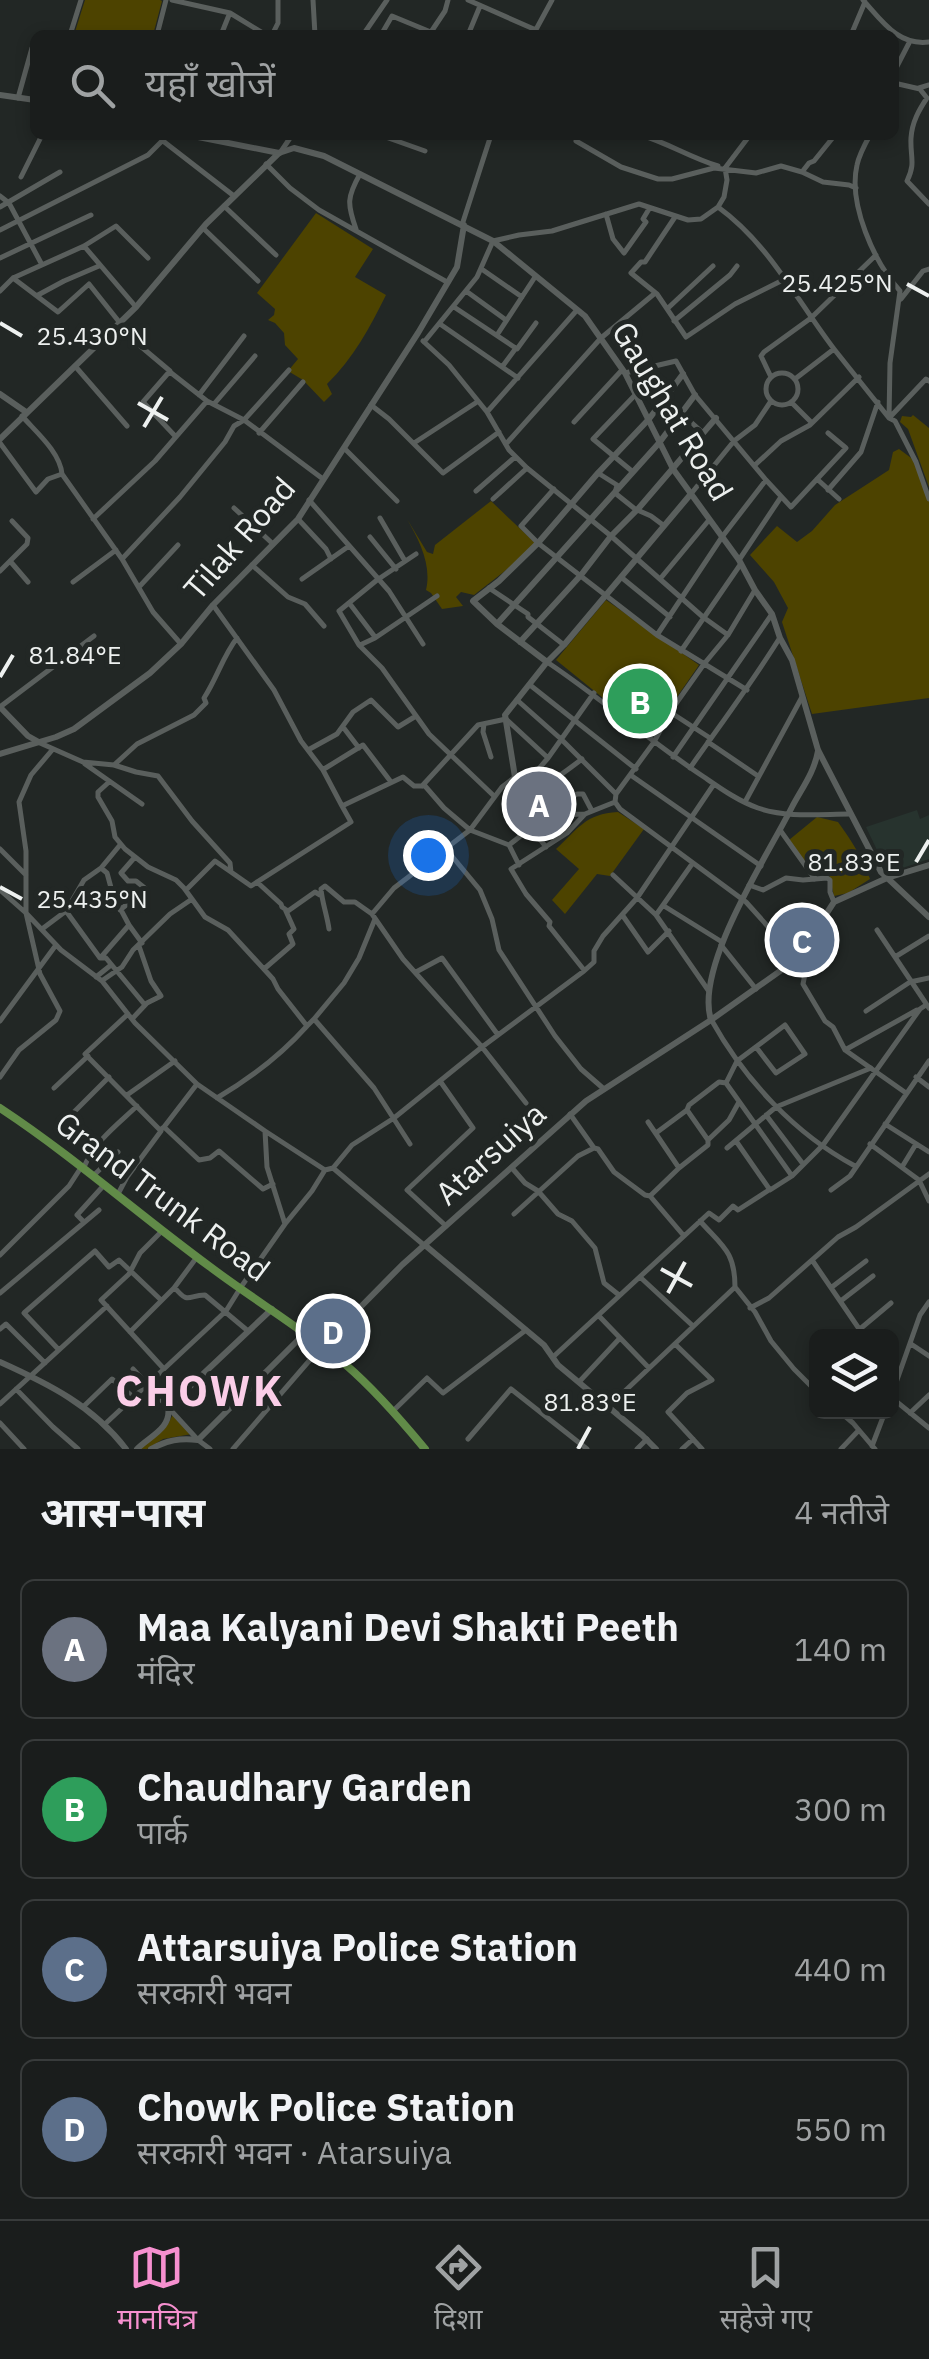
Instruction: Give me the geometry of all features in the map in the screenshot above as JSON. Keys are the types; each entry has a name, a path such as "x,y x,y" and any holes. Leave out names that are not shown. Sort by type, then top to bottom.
{"main road":[{"name":"Grand Trunk Road","path":"0,1108 50,1141 197,1256 322,1346 393,1411 426,1449"}],"street":[{"path":"72,30 81,0"},
{"path":"159,30 169,0 230,14 260,30"},
{"path":"273,30 278,24 278,0"},
{"path":"314,0 315,30"},
{"path":"367,30 387,0"},
{"path":"437,30 448,0"},
{"path":"468,0 531,30"},
{"path":"536,30 552,0"},
{"path":"853,30 865,1"},
{"path":"865,1 894,30"},
{"path":"470,30 480,6"},
{"path":"223,30 230,14"},
{"path":"383,30 392,16 425,30"},
{"path":"899,34 909,42 929,42"},
{"path":"899,62 909,42"},
{"path":"18,98 30,55"},
{"path":"899,84 919,88 929,96"},
{"path":"919,88 929,85"},
{"path":"919,88 928,98 915,117 911,139 914,168 907,181 929,204"},
{"path":"0,95 30,99"},
{"path":"21,178 40,140"},
{"path":"0,230 148,155 164,140"},
{"path":"168,140 234,196"},
{"name":"Gaughat Road","path":"213,140 280,153 294,148 310,151 360,174 493,241 585,316 624,371 673,469 772,614 792,660 818,750 880,872 929,917"},
{"path":"62,474 48,480 36,492 0,441 136,307 203,228 289,140"},
{"path":"394,140 425,151"},
{"path":"463,225 489,140"},
{"path":"652,140 726,168 756,173 781,166 823,182 856,188"},
{"path":"606,214 613,238 624,252 646,222 643,219 648,209 688,220 701,219 718,206 726,190 726,168 746,140"},
{"path":"802,172 831,140"},
{"path":"868,140 856,163 858,208 876,255 900,291 890,364 889,418"},
{"path":"576,142 620,167 658,179 726,168"},
{"path":"266,164 312,205 447,282"},
{"path":"0,207 60,172"},
{"path":"356,232 348,196 360,174"},
{"path":"0,196 9,203 41,264"},
{"path":"424,342 482,269 493,241 552,231 639,204 656,211"},
{"path":"224,206 276,255"},
{"path":"718,206 742,224 810,318 894,422 916,462 929,499"},
{"path":"0,258 90,215"},
{"path":"675,217 645,262 640,262 631,273 667,309 686,337 736,304 785,279"},
{"name":"Tilak Road","path":"0,754 74,729 139,682 182,644 213,606 298,519 418,334 456,267 463,225"},
{"path":"0,291 12,278 84,246 116,226 148,258"},
{"path":"203,228 258,281"},
{"path":"84,246 136,307"},
{"path":"771,377 761,356 764,352 810,318 876,255"},
{"path":"38,295 100,266"},
{"path":"667,309 713,266"},
{"path":"674,320 737,266"},
{"path":"482,269 522,297"},
{"path":"900,300 923,271 929,269"},
{"path":"497,335 534,277"},
{"path":"12,278 58,312 89,284 120,323 120,329 170,372 210,402 244,420 323,479"},
{"path":"466,291 506,320"},
{"path":"506,444 601,338 654,294"},
{"path":"454,307 516,348"},
{"path":"487,412 577,310"},
{"path":"502,367 536,323"},
{"path":"440,324 518,378"},
{"path":"418,334 487,412 526,468 728,635"},
{"path":"199,394 244,336"},
{"path":"795,380 834,349"},
{"path":"93,519 155,462 255,356"},
{"path":"574,422 624,371 676,361 696,395 791,507 846,448 828,433"},
{"path":"75,366 128,426"},
{"path":"122,559 180,497 234,426 289,370"},
{"path":"170,372 144,402 176,437"},
{"path":"683,374 538,543 472,601 673,757 745,802 789,813 850,814"},
{"path":"786,374 795,380 797,394 791,402 781,405 772,401 766,392 771,377 786,374"},
{"path":"755,465 780,441 812,423 858,377"},
{"path":"889,418 926,379 929,381"},
{"path":"259,433 302,382"},
{"path":"0,394 24,414 52,451 62,474 154,612 182,644"},
{"path":"633,472 594,439 636,394"},
{"path":"497,624 659,443 696,395"},
{"path":"546,847 531,828 518,793 505,715 663,524 772,401"},
{"path":"414,443 478,402"},
{"path":"791,402 812,423"},
{"path":"828,490 861,452 878,402"},
{"path":"371,405 445,473 499,432"},
{"path":"681,413 702,432"},
{"path":"520,642 716,418"},
{"path":"342,447 397,500"},
{"path":"476,492 516,456"},
{"path":"916,462 929,463"},
{"path":"493,499 526,468"},
{"path":"598,473 617,485 615,493"},
{"path":"818,479 839,500"},
{"path":"657,636 722,537 766,480"},
{"path":"554,489 521,526 657,636 747,690"},
{"path":"615,493 663,524"},
{"path":"682,651 780,497"},
{"path":"309,500 406,616 423,644"},
{"path":"234,508 273,544"},
{"path":"380,518 405,561"},
{"path":"298,519 331,559"},
{"path":"0,570 27,544 28,538 12,520"},
{"path":"660,579 709,520"},
{"path":"370,537 396,569"},
{"path":"139,587 178,545"},
{"path":"302,580 349,546"},
{"path":"73,582 116,550"},
{"path":"416,554 339,611 359,645 382,668 429,734 494,796"},
{"path":"10,561 28,582"},
{"path":"252,565 288,597 305,604 324,626"},
{"path":"621,577 670,617"},
{"path":"489,588 564,645"},
{"path":"508,845 542,821 585,814 615,798 670,712 728,635 754,590"},
{"path":"359,645 437,596"},
{"path":"350,604 375,638"},
{"path":"186,890 214,862 251,886 352,822 274,690 213,606"},
{"path":"673,757 772,614"},
{"path":"94,636 0,707 37,742 83,762 142,804"},
{"path":"114,764 137,744 198,712 237,638"},
{"path":"690,768 780,638"},
{"path":"530,685 691,819 760,866"},
{"path":"518,793 594,693"},
{"path":"745,802 802,697"},
{"path":"308,750 337,734 353,712 371,700 398,727 416,716"},
{"path":"518,700 582,760 620,809 741,898 797,959 834,902 925,866 929,875"},
{"path":"670,712 758,776"},
{"path":"422,786 478,725 506,719"},
{"path":"506,719 548,758"},
{"path":"484,724 490,757"},
{"path":"343,726 358,748"},
{"path":"322,770 363,745 391,782"},
{"path":"0,1077 19,1050 56,1020 60,1011 40,974 26,912 27,876 19,802 31,775 54,749"},
{"path":"818,750 812,771 741,898 722,944 709,1012 737,1061 776,1107 855,1166"},
{"path":"518,793 526,793 582,760"},
{"path":"83,762 114,764 158,776 230,863 231,872"},
{"path":"342,806 403,777 414,786 422,786 470,830 508,845 519,865"},
{"path":"217,1098 248,1080 290,1046 344,983 359,958 374,916 394,888 470,830 506,782 516,777"},
{"path":"109,782 98,797 112,822 115,837 148,867 176,880 204,917 228,930 274,979 307,1026"},
{"path":"104,1424 226,1312 324,1171 332,1168 352,1144 394,1118 594,962 594,951 602,936 637,898 714,784"},
{"path":"572,814 566,802 576,794 584,794 592,811"},
{"path":"584,971 511,870 568,833 585,814"},
{"path":"542,821 556,839"},
{"path":"780,830 815,879"},
{"path":"42,930 66,912 84,880 101,868 121,844"},
{"path":"0,849 27,876"},
{"path":"446,849 480,890 499,950 555,1036 581,1069 604,1089"},
{"path":"120,910 146,890 136,881 128,882 120,873 135,857"},
{"path":"656,915 692,863"},
{"path":"101,868 141,944 151,981 160,996 85,1054 160,1130 164,1127"},
{"path":"613,875 670,931 710,992"},
{"path":"750,885 763,890 782,878 827,878 834,902"},
{"path":"258,882 285,909 294,929 290,934 293,944 264,969"},
{"path":"329,929 321,896 325,886 344,902 355,902 374,916 403,958 526,1103"},
{"path":"0,890 99,979 197,1084 324,1171"},
{"path":"285,909 288,911 315,892 321,896"},
{"path":"99,979 117,971 170,914 192,898"},
{"path":"664,906 722,944 756,988"},
{"path":"66,912 100,958"},
{"path":"623,916 648,952 670,931"},
{"path":"100,958 129,925"},
{"path":"878,930 925,1007"},
{"path":"895,956 929,936"},
{"path":"0,1020 56,944"},
{"path":"100,958 112,964 145,1005"},
{"path":"416,972 442,958 498,1035"},
{"name":"Atarsuiya","path":"322,1346 402,1265 570,1114 797,959"},
{"path":"99,979 112,964"},
{"path":"804,974 803,984 845,1050 906,1093"},
{"path":"866,1011 910,982 929,978"},
{"path":"845,1050 925,1007"},
{"path":"553,1357 709,1213 719,1220 733,1206 738,1210 792,1176 823,1145 873,1070 925,1007"},
{"path":"314,1020 374,1088 410,1144"},
{"path":"726,1083 737,1061 785,1026 805,1054 776,1073 756,1048"},
{"path":"54,1088 88,1056"},
{"path":"127,1096 176,1061"},
{"path":"831,1190 850,1176 929,1062"},
{"path":"727,1148 776,1107 873,1070"},
{"path":"62,1124 108,1077"},
{"path":"916,1078 929,1086"},
{"path":"440,1082 473,1128 407,1190 446,1226"},
{"path":"656,1133 719,1082 726,1083 792,1176"},
{"path":"118,1194 127,1176 197,1084"},
{"path":"650,1196 708,1145 739,1102"},
{"path":"0,1254 69,1186 99,1141 137,1106"},
{"path":"688,1110 708,1140"},
{"path":"570,1114 618,1175 650,1196 684,1236"},
{"path":"766,1115 804,1164"},
{"path":"648,1122 679,1168"},
{"path":"885,1123 929,1152"},
{"path":"164,1127 199,1160 220,1150 263,1188 273,1184"},
{"path":"265,1131 267,1167 285,1224"},
{"path":"736,1141 770,1190"},
{"path":"870,1144 919,1180 929,1202"},
{"path":"902,1167 917,1144"},
{"path":"514,1214 578,1156 594,1148"},
{"path":"94,1175 118,1152"},
{"path":"510,1166 558,1214 572,1221 595,1248 604,1283 619,1295"},
{"path":"332,1168 544,1345 558,1365 656,1449"},
{"path":"750,1308 770,1298 838,1238 929,1174"},
{"path":"84,1222 78,1214 105,1184"},
{"path":"0,1293 99,1210"},
{"path":"700,1221 730,1256 736,1271 735,1287 782,1355 809,1384"},
{"path":"163,1230 140,1253 129,1274 101,1300 164,1369"},
{"path":"59,1350 24,1313 95,1251 109,1267 119,1260 161,1300"},
{"path":"130,1332 174,1288 197,1256"},
{"path":"812,1260 860,1328 890,1303"},
{"path":"832,1287 866,1261"},
{"path":"640,1276 693,1326"},
{"path":"842,1300 873,1276"},
{"path":"609,1406 735,1287"},
{"path":"174,1288 190,1300 205,1295 248,1331"},
{"path":"899,1375 920,1315 929,1302"},
{"path":"0,1404 107,1306"},
{"path":"168,1406 272,1309"},
{"path":"598,1315 649,1368"},
{"path":"0,1329 6,1324 45,1363"},
{"path":"393,1411 426,1378 443,1394 526,1330"},
{"path":"198,1440 304,1334"},
{"path":"579,1382 620,1338"},
{"path":"675,1344 712,1380 688,1392 668,1412 702,1449"},
{"path":"911,1344 929,1356"},
{"path":"233,1449 322,1346"},
{"path":"0,1362 83,1406 126,1449"},
{"path":"899,1362 903,1363"},
{"path":"133,1370 210,1449"},
{"path":"83,1406 112,1379 133,1397"},
{"path":"16,1389 78,1449"},
{"path":"468,1439 511,1390 587,1449"},
{"path":"910,1413 929,1395"},
{"path":"899,1403 929,1428"},
{"path":"137,1449 166,1424 170,1416 168,1406"},
{"path":"847,1419 873,1447"},
{"path":"873,1447 883,1419"},
{"path":"0,1422 24,1449"},
{"path":"842,1449 859,1430"},
{"path":"636,1449 647,1439"},
{"path":"682,1449 692,1439"},
{"path":"151,1449 171,1440 198,1440"}],"shaded area":[{"path":"85,0 162,1 154,30 76,30"},
{"path":"316,213 373,249 355,277 386,295 353,353 327,384 332,394 324,402 288,371 298,359 285,345 284,333 268,320 275,309 257,293"},
{"path":"913,415 929,428 929,487 908,429 900,422 902,416"},
{"path":"899,449 918,463 929,494 929,698 812,714 782,622 788,608 774,582 750,555 777,526 797,542 835,505 889,470 893,452"},
{"path":"491,501 535,543 474,595 461,592 456,597 463,606 442,609 426,590 426,562 407,519 427,552 433,554 435,545"},
{"path":"606,600 699,665 650,736 556,660"},
{"path":"917,810 920,819 929,815 929,859 888,873 866,827"},
{"path":"618,812 644,829 610,876 597,874 565,914 552,900 579,869 556,849 590,819"},
{"path":"817,817 838,822 867,871 870,879 848,893 834,896 829,874 812,872 789,840"},
{"path":"173,1414 192,1434 163,1439 147,1449 139,1449 168,1424"}],"place":[{"name":"Chaudhary Garden","path":"640,701"},
{"name":"Maa Kalyani Devi Shakti Peeth","path":"539,804"},
{"name":"Attarsuiya Police Station","path":"802,940"},
{"name":"Chowk Police Station","path":"333,1331"}],"district":[{"name":"CHOWK","path":"200,1390"}]}
